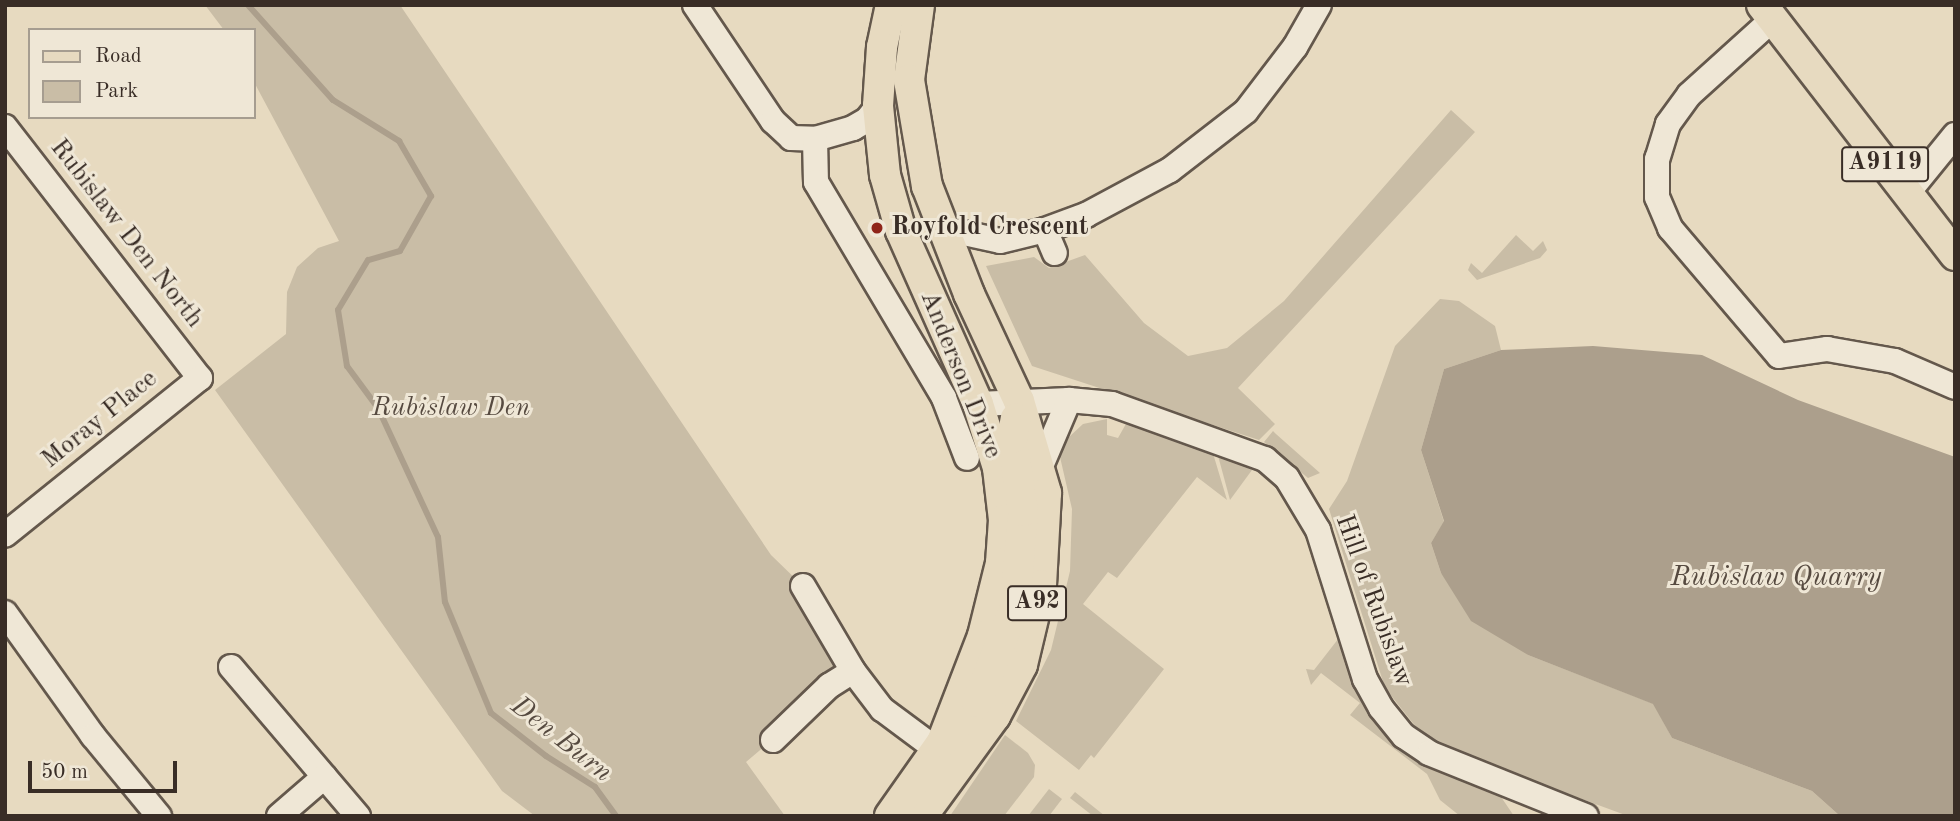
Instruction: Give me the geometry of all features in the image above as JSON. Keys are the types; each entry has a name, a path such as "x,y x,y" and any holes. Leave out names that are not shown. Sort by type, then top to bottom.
{"main road":[{"name":"Anderson Drive","path":"891,5 882,47 878,106 885,174 898,221 978,404 998,468 1004,520 1001,563 983,636 939,746"},
{"name":"Anderson Drive","path":"919,5 909,53 911,111 927,186 941,228 1019,401 1041,466 1045,493 1041,585 1023,665 995,716 922,816"},
{"name":"A9119","path":"1768,12 1955,255"},
{"name":"Anderson Drive","path":"890,816 939,746 977,702 1015,607 1022,558 1021,480 1012,438 1019,401"}],"street":[{"path":"695,5 783,132 803,141 815,139 860,124 878,106"},
{"path":"941,228 1000,241 1050,241 1086,215 1203,148 1246,111 1296,47 1319,5"},
{"path":"1768,12 1689,95 1668,124 1657,159 1657,197 1670,228 1779,356 1827,349 1895,361 1955,387"},
{"name":"Rubislaw Den North","path":"5,127 200,378"},
{"path":"1908,194 1955,135"},
{"path":"815,139 816,182 944,398 967,457"},
{"name":"Moray Place","path":"5,535 200,378"},
{"path":"1041,466 1069,400"},
{"name":"Hill of Rubislaw","path":"978,404 1069,400 1112,404 1265,459 1287,478 1318,530 1365,679 1404,736 1429,754 1586,816"},
{"path":"803,586 853,671 882,709 939,746"},
{"path":"5,613 93,736 159,816"},
{"path":"232,667 358,816"},
{"path":"773,740 829,685 853,671"},
{"path":"279,816 324,777"}],"green space":[{"name":"Rubislaw Den","path":"205,5 400,5 771,555 803,586 853,671 746,762 785,816 535,816 502,791 215,390 286,334 287,292 297,267 318,248 339,241 256,86 256,28 222,28"},
{"path":"1451,110 1475,132 1238,388 1275,424 1259,440 1032,366 986,266 1034,257 1049,268 1085,255 1144,323 1188,356 1227,348 1284,301"},
{"path":"1516,235 1533,251 1543,241 1547,250 1540,258 1477,280 1468,270 1471,263 1482,273"},
{"path":"1440,299 1459,301 1495,326 1501,350 1444,369 1421,450 1444,522 1431,543 1441,573 1528,655 1654,704 1672,738 1812,791 1840,816 1628,816 1448,750 1416,727 1385,688 1329,509 1347,481 1395,346"},
{"path":"1107,419 1107,435 1118,438 1127,422 1212,450 1227,500 1197,477 1117,578 1108,572 1083,604 1164,669 1094,758 1091,755 1079,770 1016,721 1051,650 1070,571 1072,509 1060,457 1069,437 1083,424"},
{"path":"1273,431 1320,473 1308,478 1264,442"},
{"path":"1217,452 1252,470 1230,500"},
{"path":"1342,634 1368,705 1497,791 1514,816 1460,816 1440,800 1427,774 1350,715 1360,703 1321,673 1311,685 1306,669 1314,670"},
{"path":"1005,735 1028,753 1035,765 1034,777 1004,816 950,816"},
{"path":"1049,789 1062,799 1049,816 1028,816"},
{"path":"1075,792 1105,816 1093,816 1070,798"}],"water":[{"name":"Rubislaw Quarry","path":"1593,346 1702,355 1798,400 1955,457 1955,816 1840,816 1812,791 1672,738 1653,704 1528,655 1471,621 1441,573 1431,543 1444,521 1421,450 1444,369 1501,350"}],"waterway":[{"name":"Den Burn","path":"248,5 333,100 399,141 431,196 400,251 368,260 338,310 347,366 378,408 438,537 445,602 491,713 546,756 595,787 616,816"}],"place":[{"name":"Royfold Crescent","path":"877,228"}]}
